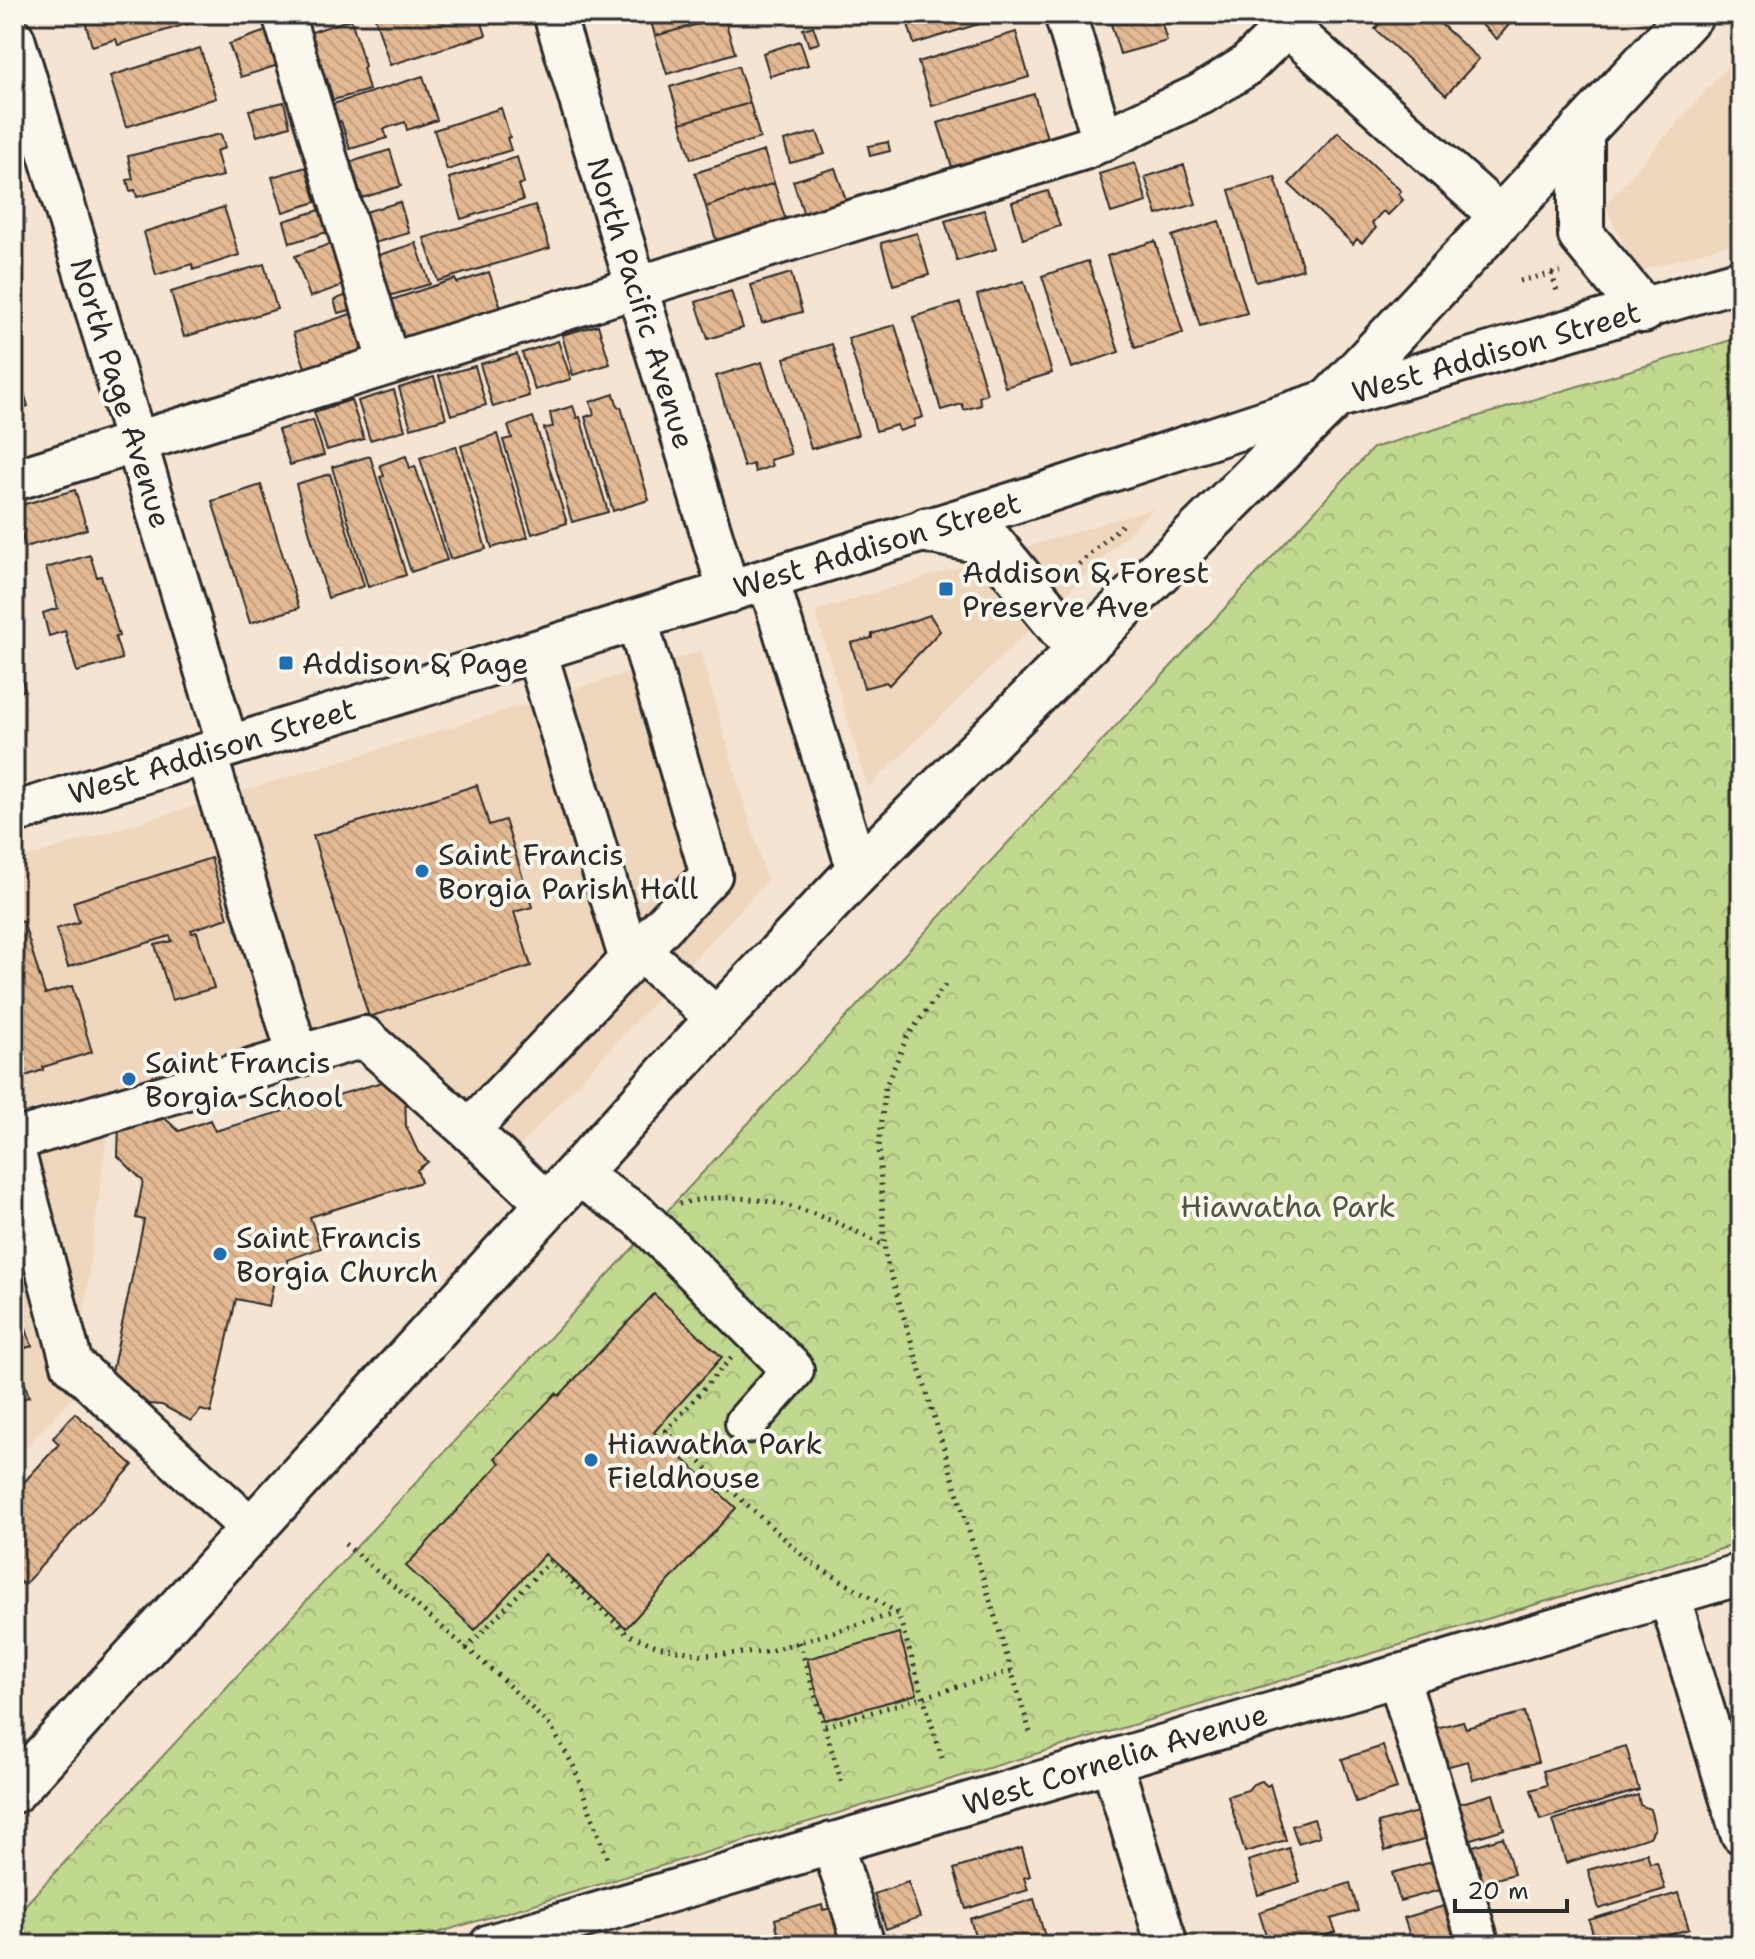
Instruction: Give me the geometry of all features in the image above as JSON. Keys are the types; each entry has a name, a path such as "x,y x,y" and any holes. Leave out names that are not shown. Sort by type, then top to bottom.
{"main road":[{"path":"14,1790 718,1019 858,871 1332,399 1691,14"},
{"path":"1581,131 1581,235 1643,310"},
{"path":"927,530 991,543 1079,650"}],"street":[{"path":"283,14 389,364"},
{"name":"North Pacific Avenue","path":"554,14 729,592"},
{"path":"1065,14 1103,141"},
{"path":"14,480 1103,141 1201,94 1235,73 1294,20 1500,216"},
{"name":"North Page Avenue","path":"14,39 136,442 298,1056"},
{"name":"West Addison Street","path":"14,813 927,530 1332,399 1741,280"},
{"path":"768,579 858,871"},
{"path":"469,1130 711,875 637,620"},
{"path":"536,651 634,955 718,1019"},
{"path":"14,1140 364,1037 469,1130 562,1189 639,1216 793,1370 746,1423"},
{"path":"14,1150 72,1364 252,1529"},
{"name":"West Cornelia Avenue","path":"490,1945 578,1933 832,1843 1741,1574"},
{"path":"1669,1595 1741,1833"},
{"path":"1398,1675 1479,1945"},
{"path":"1111,1760 1167,1945"},
{"path":"832,1843 864,1945"}],"path":[{"path":"1520,281 1561,272"},
{"path":"1552,273 1557,292"},
{"path":"1058,583 1122,525"},
{"path":"945,985 907,1037 885,1088 879,1147 884,1246 1030,1732"},
{"path":"639,1216 700,1198 727,1196 764,1200 847,1225 884,1246"},
{"path":"733,1355 666,1431 811,1563 898,1613 942,1758"},
{"path":"345,1544 551,1727 563,1744 587,1798 607,1858"},
{"path":"466,1649 550,1561 627,1634 657,1646 703,1655 766,1652 898,1613"},
{"path":"799,1642 843,1787"},
{"path":"825,1726 1012,1671"}],"shaded area":[{"path":"1741,51 1741,240 1637,272 1605,205"},
{"path":"1154,508 868,788 815,611"},
{"name":"Saint Francis Borgia School","path":"700,651 767,881 513,1153 361,1045 109,1119 73,1397 14,1460 14,861"}],"green space":[{"name":"Hiawatha Park","path":"1741,337 1741,1543 397,1945 18,1945 14,1917 1373,448"}],"building":[{"path":"83,14 188,14 190,23 118,45 116,39 92,46"},
{"path":"388,14 479,14 486,35 390,65 375,18"},
{"path":"649,14 724,14 724,17 655,36"},
{"path":"905,14 1011,14 914,44"},
{"path":"1108,14 1159,14 1167,41 1120,54"},
{"path":"1389,14 1430,14 1479,59 1446,95 1375,29"},
{"path":"1470,14 1518,14 1497,39"},
{"path":"724,17 735,53 667,74 655,36"},
{"path":"351,19 369,90 333,100 327,79 323,80 309,33"},
{"path":"813,26 819,43 809,46 803,29"},
{"path":"266,31 278,65 241,77 229,44"},
{"path":"1016,32 1029,77 932,106 918,62"},
{"path":"800,41 808,65 770,76 763,53"},
{"path":"200,48 216,98 126,127 110,76"},
{"path":"738,66 750,103 681,123 670,87"},
{"path":"423,76 437,120 407,130 405,122 384,129 387,138 350,149 341,121 335,123 330,105"},
{"path":"1034,94 1047,138 952,167 938,123"},
{"path":"284,102 290,126 257,136 249,110"},
{"path":"750,103 760,138 691,159 681,123"},
{"path":"501,108 511,150 447,170 434,130"},
{"path":"817,132 825,154 790,163 784,141"},
{"path":"1338,132 1401,191 1398,194 1403,200 1388,215 1383,211 1372,223 1376,228 1362,243 1357,239 1353,244 1289,184"},
{"path":"221,134 225,148 216,151 223,176 137,197 135,190 130,191 127,180 133,179 128,156"},
{"path":"888,142 890,151 870,156 868,146"},
{"path":"390,150 401,186 362,198 351,162"},
{"path":"764,151 774,183 706,207 695,173"},
{"path":"517,157 524,183 518,185 523,200 461,219 449,178"},
{"path":"1135,163 1147,202 1111,213 1099,174"},
{"path":"1184,165 1196,204 1157,215 1145,177"},
{"path":"306,167 316,202 283,212 272,177"},
{"path":"835,168 848,206 806,221 793,181"},
{"path":"1275,177 1303,269 1256,282 1229,190"},
{"path":"774,183 786,221 717,243 706,207"},
{"path":"1048,191 1060,226 1023,239 1012,202"},
{"path":"400,202 409,233 374,243 365,212"},
{"path":"535,205 550,248 438,281 424,238"},
{"path":"224,207 239,255 193,270 192,264 156,275 144,232"},
{"path":"320,210 327,232 290,243 284,221"},
{"path":"984,210 996,249 957,261 945,221"},
{"path":"1219,221 1247,313 1200,326 1172,236"},
{"path":"917,233 929,275 893,285 881,243"},
{"path":"1155,241 1183,333 1135,348 1107,256"},
{"path":"416,243 430,284 389,296 376,256"},
{"path":"330,244 344,285 310,297 295,256"},
{"path":"1088,261 1119,352 1072,368 1042,276"},
{"path":"264,264 277,309 184,337 171,292"},
{"path":"489,272 502,311 403,349 388,301 455,279 457,283"},
{"path":"791,273 802,312 762,323 751,285"},
{"path":"1024,281 1052,373 1005,387 977,295"},
{"path":"731,291 743,328 708,339 696,302"},
{"path":"347,295 351,310 338,313 334,300"},
{"path":"960,303 987,394 979,397 981,405 964,410 962,404 941,410 913,317"},
{"path":"354,313 367,350 306,370 293,333"},
{"path":"598,325 610,364 573,375 562,335"},
{"path":"895,325 923,417 914,420 915,426 899,431 897,425 876,431 848,338"},
{"path":"558,341 571,379 535,390 522,353"},
{"path":"832,344 858,435 811,449 784,358"},
{"path":"517,354 529,396 493,407 480,364"},
{"path":"762,362 791,454 770,460 772,466 755,472 753,464 744,467 716,376"},
{"path":"475,366 486,405 451,415 439,376"},
{"path":"14,367 28,406 14,410"},
{"path":"434,377 446,418 411,428 399,388"},
{"path":"394,390 405,430 370,440 358,401"},
{"path":"614,394 618,407 621,407 649,500 613,511 585,417 594,414 590,402"},
{"path":"351,400 364,439 327,450 314,412"},
{"path":"573,406 577,418 580,417 608,512 572,522 544,428 553,427 550,413"},
{"path":"533,417 567,523 532,534 503,440 512,438 508,426"},
{"path":"313,420 324,455 290,465 278,430"},
{"path":"497,434 528,537 492,548 461,446"},
{"path":"456,446 486,549 450,559 420,458"},
{"path":"370,456 406,575 368,587 332,467"},
{"path":"406,456 410,468 415,466 447,560 411,572 380,477 384,476 380,465"},
{"path":"330,474 364,586 328,598 296,484"},
{"path":"261,485 299,608 250,623 212,501"},
{"path":"75,490 87,529 25,547 14,507"},
{"path":"90,555 97,577 101,576 119,636 115,637 122,659 77,672 65,631 49,636 43,613 58,608 46,568"},
{"path":"930,615 940,631 889,685 886,682 864,688 851,643"},
{"path":"14,653 25,690 14,693"},
{"name":"Saint Francis Borgia Parish Hall","path":"477,785 489,825 505,820 532,907 514,912 531,966 369,1017 313,836"},
{"path":"211,858 228,918 191,930 192,933 197,932 214,988 172,1000 155,945 172,941 170,936 68,967 56,929 79,922 73,902"},
{"path":"23,921 45,994 72,986 92,1052 43,1067 43,1070 14,1080 14,923"},
{"name":"Saint Francis Borgia Church","path":"389,1080 391,1091 405,1093 406,1126 418,1152 428,1162 417,1170 421,1182 310,1217 321,1248 287,1260 287,1272 276,1270 269,1306 236,1299 211,1413 201,1410 191,1421 162,1405 134,1403 108,1391 144,1220 136,1218 143,1181 118,1156 119,1124 159,1113 179,1131 210,1120 215,1131"},
{"name":"Hiawatha Park Fieldhouse","path":"654,1294 722,1357 654,1432 736,1508 626,1628 545,1554 475,1630 406,1566 500,1463 495,1458 556,1393 559,1396"},
{"path":"23,1320 32,1346 15,1351 29,1397 14,1401 14,1323"},
{"path":"75,1413 133,1465 24,1585 14,1577 14,1493 59,1444 53,1438"},
{"path":"899,1633 917,1694 825,1720 807,1659"},
{"path":"1524,1712 1538,1762 1473,1780 1468,1761 1438,1769 1428,1730 1463,1721 1466,1728"},
{"path":"1383,1746 1397,1789 1356,1802 1342,1759"},
{"path":"1626,1746 1639,1790 1540,1820 1531,1790 1547,1785 1543,1771"},
{"path":"1262,1781 1267,1786 1270,1784 1286,1840 1245,1852 1228,1796 1248,1790"},
{"path":"1493,1794 1504,1829 1461,1842 1451,1806"},
{"path":"1638,1795 1640,1805 1650,1809 1655,1828 1650,1837 1566,1863 1553,1820"},
{"path":"1417,1812 1424,1840 1385,1851 1378,1823"},
{"path":"1314,1819 1320,1836 1298,1843 1292,1826"},
{"path":"1503,1837 1514,1874 1478,1884 1467,1848"},
{"path":"1022,1848 1030,1876 1024,1878 1028,1890 966,1909 954,1869"},
{"path":"1289,1848 1300,1882 1258,1895 1248,1861"},
{"path":"1647,1853 1650,1863 1657,1862 1665,1889 1599,1909 1588,1870"},
{"path":"1432,1862 1440,1890 1400,1901 1392,1873"},
{"path":"908,1882 920,1917 886,1929 874,1894"},
{"path":"1350,1883 1358,1911 1331,1919 1336,1932 1294,1945 1269,1945 1259,1912"},
{"path":"1678,1893 1689,1929 1633,1945 1596,1945 1589,1920"},
{"path":"1034,1899 1046,1940 1029,1945 978,1945 970,1919"},
{"path":"822,1905 823,1910 836,1907 846,1945 766,1945 763,1938 778,1934 775,1919"},
{"path":"1444,1906 1455,1941 1442,1945 1413,1945 1404,1918"},
{"path":"1533,1935 1536,1945 1502,1945"}],"place":[{"name":"Addison & Forest Preserve Ave","path":"946,589"},
{"name":"Addison & Page","path":"286,663"},
{"name":"Saint Francis Borgia Parish Hall","path":"422,871"},
{"name":"Saint Francis Borgia School","path":"129,1079"},
{"name":"Saint Francis Borgia Church","path":"220,1254"},
{"name":"Hiawatha Park Fieldhouse","path":"591,1460"}]}
